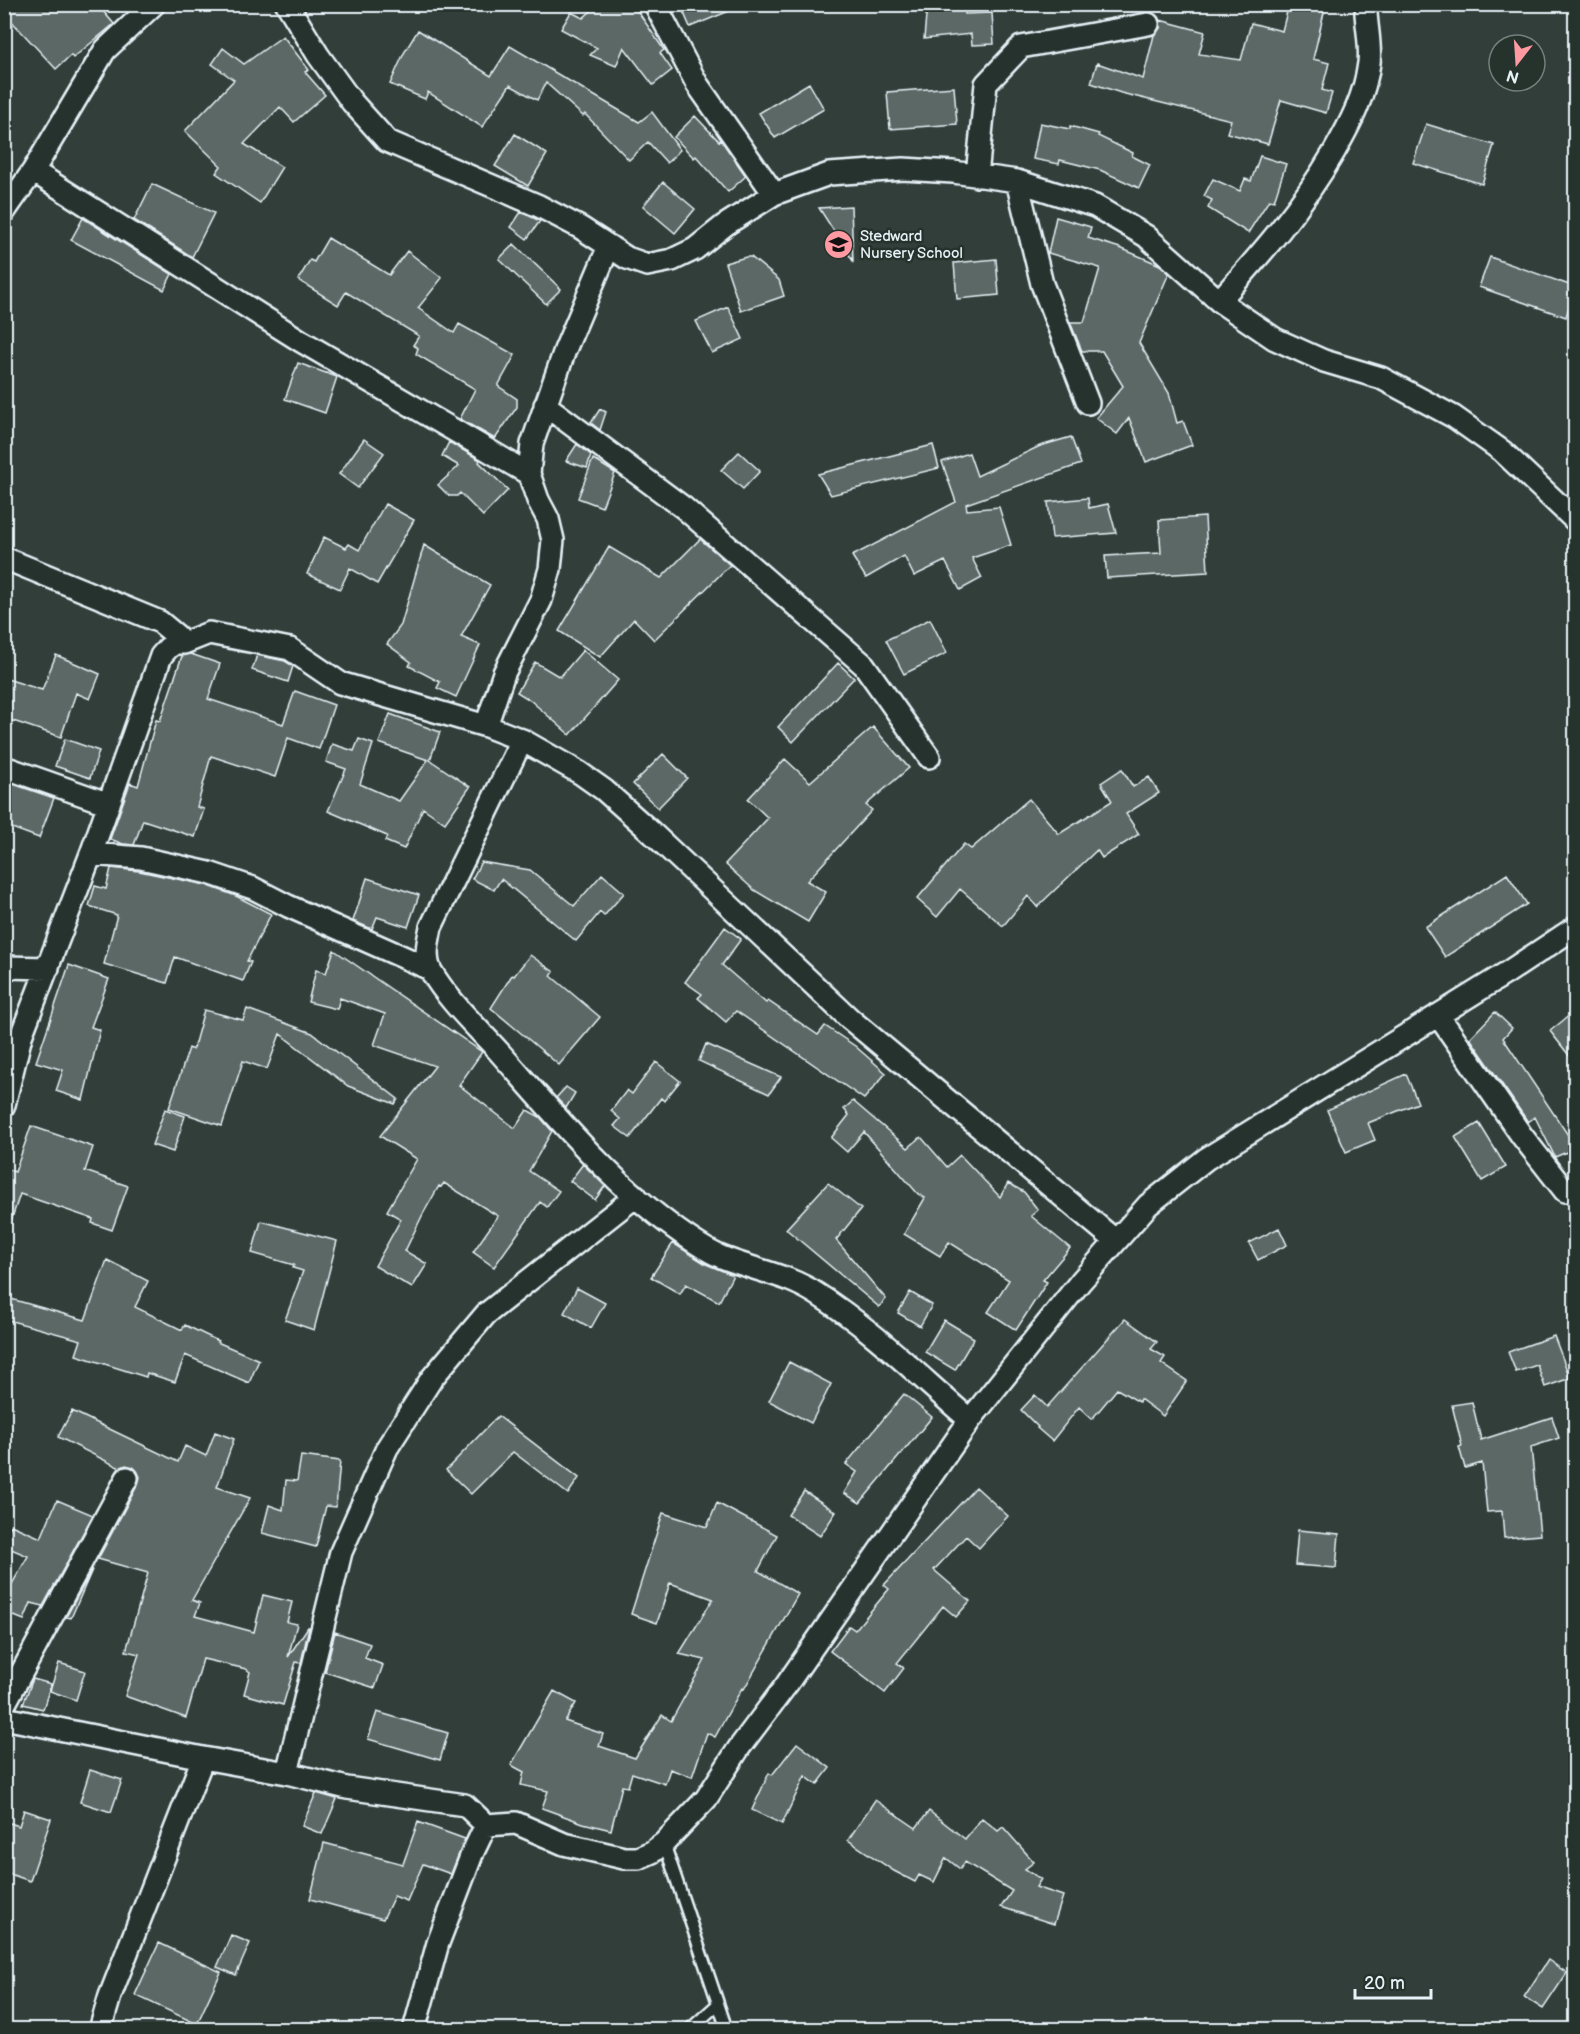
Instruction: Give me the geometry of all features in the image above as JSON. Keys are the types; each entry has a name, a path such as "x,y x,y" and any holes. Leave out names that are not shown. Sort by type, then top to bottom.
{"street":[{"path":"4,212 33,171 105,50 154,4"},
{"path":"287,4 318,56 352,102 387,141 539,206 627,258 647,265 672,260 695,249 725,225 774,194 829,174 903,169 977,176 1017,181 1095,206 1146,236 1219,301 1275,339 1324,361 1382,378 1454,417 1502,451 1574,516"},
{"path":"655,4 697,84 774,194"},
{"path":"1219,301 1281,231 1314,185 1343,137 1362,96 1369,61 1366,13"},
{"path":"977,176 986,84 1021,47 1148,24"},
{"path":"33,171 301,341 529,474"},
{"path":"1017,181 1042,284 1088,403"},
{"path":"486,726 504,673 541,600 550,569 553,540 548,519 538,500 529,474 532,444 565,350 609,246"},
{"path":"545,405 684,508 864,665 929,756"},
{"path":"4,558 160,622 177,636 175,644"},
{"path":"4,1105 21,1036 91,854 161,656 175,644 184,643 209,633 290,649 340,683 486,726 522,740 580,773 604,790 650,831 850,1019 1116,1241"},
{"path":"522,740 431,927 427,950 430,969 449,996 596,1159 677,1231 722,1257 774,1274 814,1292 846,1314 970,1420"},
{"path":"4,767 109,804"},
{"path":"91,854 141,858 209,873 253,888 430,969"},
{"path":"4,1718 287,1773 347,1788 465,1804 486,1825 516,1823 564,1844 624,1858 638,1858 652,1852 664,1843 706,1799 739,1748 787,1683 970,1420 1081,1281 1148,1205 1206,1159 1575,927"},
{"path":"4,967 48,968"},
{"path":"1438,1015 1522,1136 1565,1191"},
{"path":"287,1773 341,1552 387,1448 432,1378 486,1314 636,1196"},
{"path":"4,1706 127,1478"},
{"path":"100,2030 203,1758"},
{"path":"414,2030 438,1943 472,1854 486,1825"}],"lane":[{"path":"664,1843 727,2030"},
{"path":"689,2030 718,2004"}],"building":[{"path":"97,4 114,24 73,58 71,55 56,69 4,13 4,5"},
{"path":"599,4 633,4 664,50 660,53 672,70 653,85 624,47 616,66 590,55 597,48 561,29 571,12 583,18"},
{"path":"680,4 743,4 744,5 690,27"},
{"path":"927,4 966,4 965,14 992,13 994,44 972,45 971,34 924,39"},
{"path":"1289,4 1326,4 1313,59 1329,63 1322,90 1332,93 1326,113 1281,100 1268,144 1227,133 1231,120 1121,93 1091,83 1097,63 1143,79 1154,35 1160,28 1160,20 1205,32 1199,54 1241,60 1251,23 1282,31"},
{"path":"418,30 491,76 510,46 639,122 652,112 680,150 667,163 648,142 629,160 585,114 583,116 546,83 537,100 510,85 482,127 428,92 425,99 390,84 404,53"},
{"path":"283,36 309,70 305,72 325,95 294,122 280,107 244,144 282,167 260,203 216,173 221,166 185,131 234,80 212,64 223,48 244,64"},
{"path":"809,83 824,109 775,138 759,113"},
{"path":"954,87 957,124 890,129 887,92"},
{"path":"695,116 719,141 721,140 746,176 728,192 696,156 694,158 674,137"},
{"path":"1040,123 1070,129 1070,126 1099,134 1098,136 1133,153 1132,156 1150,165 1139,188 1100,170 1060,160 1059,164 1033,159"},
{"path":"1426,124 1494,145 1482,184 1413,163"},
{"path":"515,134 547,154 528,186 495,166"},
{"path":"1260,156 1286,164 1274,201 1269,200 1248,233 1208,208 1212,200 1204,196 1213,179 1240,191 1245,179 1251,181"},
{"path":"663,182 695,209 675,233 643,206"},
{"path":"152,184 214,213 192,257 134,220"},
{"path":"851,206 853,261 819,208"},
{"path":"521,212 540,221 527,239 511,227"},
{"path":"1056,217 1091,227 1088,238 1120,248 1160,265 1169,273 1139,343 1169,393 1177,423 1183,421 1192,445 1146,462 1129,418 1117,434 1096,418 1123,386 1102,351 1082,351 1070,322 1084,322 1100,268 1048,253"},
{"path":"83,218 172,274 164,290 71,240"},
{"path":"328,238 389,275 407,251 442,278 418,308 454,333 459,324 515,355 498,386 517,399 517,407 495,439 460,419 475,389 416,354 418,348 413,345 419,336 346,292 338,305 298,280 310,260 314,262"},
{"path":"514,244 561,289 546,304 499,259"},
{"path":"751,257 779,280 784,296 741,311 725,263"},
{"path":"1490,257 1575,287 1566,317 1479,287"},
{"path":"996,259 999,295 957,299 954,263"},
{"path":"728,307 743,339 712,353 696,321"},
{"path":"298,363 337,377 325,413 285,399"},
{"path":"600,409 606,412 600,430 591,423"},
{"path":"1071,437 1081,464 966,504 967,510 999,507 1011,545 972,558 982,578 960,590 945,561 914,576 904,556 866,578 852,556 956,502 942,462 969,453 977,476 1040,446"},
{"path":"364,439 384,453 358,488 339,474"},
{"path":"449,442 480,460 479,462 508,490 483,516 460,493 457,496 449,496 438,485 459,466 442,456"},
{"path":"577,444 591,455 587,468 566,461"},
{"path":"933,445 939,468 831,495 818,474"},
{"path":"739,452 760,471 743,489 721,470"},
{"path":"593,459 615,473 602,507 578,498"},
{"path":"1088,498 1089,508 1108,504 1116,533 1052,538 1048,502"},
{"path":"385,504 414,520 377,584 350,568 340,589 307,574 324,537 346,548 349,544 359,550"},
{"path":"1205,517 1208,572 1107,578 1105,556 1161,553 1159,520"},
{"path":"700,539 730,565 654,640 634,619 600,657 559,631 609,547 661,578"},
{"path":"424,545 490,585 461,637 480,645 456,697 437,688 440,682 409,666 411,662 387,644 401,625"},
{"path":"930,619 947,653 904,674 886,640"},
{"path":"583,650 618,680 570,735 530,700 517,692 535,662 560,677"},
{"path":"191,654 220,664 208,699 283,724 295,691 334,705 319,749 288,738 275,777 211,756 197,807 204,809 195,837 143,820 134,845 110,839 130,783 138,786 156,720 160,721 182,656"},
{"path":"56,655 100,674 90,699 76,693 61,737 4,718 4,678 42,690"},
{"path":"257,655 285,661 293,666 288,682 252,670"},
{"path":"838,663 854,678 793,742 778,727"},
{"path":"390,714 440,732 430,760 470,787 445,823 423,808 404,849 385,841 387,836 328,811 346,769 326,762 332,744 354,751 359,739 373,744 360,784 399,801 428,760 379,743"},
{"path":"873,727 909,768 866,805 872,810 807,881 826,892 808,922 754,890 725,864 768,818 748,799 785,759 810,782"},
{"path":"65,739 99,751 90,778 55,766"},
{"path":"663,754 687,778 658,808 633,784"},
{"path":"1122,769 1133,787 1149,777 1159,793 1126,814 1139,834 1102,858 1097,850 1037,907 1028,896 1003,926 960,889 937,917 917,899 964,844 971,849 1029,799 1059,834 1112,801 1101,783"},
{"path":"4,781 54,798 39,838 4,825"},
{"path":"481,862 530,870 574,906 602,874 624,893 604,916 600,912 576,941 501,879 494,890 472,879"},
{"path":"111,868 139,871 206,885 236,896 271,914 247,961 251,962 243,981 175,957 167,983 104,964 117,915 89,906 95,886 106,889"},
{"path":"1507,874 1527,904 1445,957 1425,927"},
{"path":"367,878 419,895 408,927 377,917 372,929 353,921"},
{"path":"725,927 741,939 722,965 766,1003 768,1001 818,1035 825,1026 855,1046 886,1073 864,1099 736,1011 726,1022 698,998 702,994 685,982"},
{"path":"334,950 482,1052 459,1085 515,1128 527,1110 540,1117 552,1131 529,1171 559,1191 547,1207 540,1202 494,1267 473,1252 498,1216 444,1183 441,1187 439,1186 405,1251 427,1264 412,1288 375,1266 401,1219 387,1211 417,1159 380,1136 435,1066 374,1045 385,1014 340,998 337,1009 308,1002 316,970 326,973"},
{"path":"530,955 554,972 551,976 600,1017 559,1065 491,1008 512,975 514,976"},
{"path":"69,965 109,979 91,1027 100,1030 83,1100 56,1091 63,1070 36,1062"},
{"path":"247,1009 312,1033 398,1099 395,1104 348,1086 280,1034 267,1069 243,1061 222,1126 169,1108 189,1048 193,1050 204,1010 243,1020"},
{"path":"1575,1011 1575,1063 1550,1031"},
{"path":"1495,1012 1512,1028 1503,1038 1570,1138 1574,1149 1555,1157 1535,1117 1528,1122 1470,1038"},
{"path":"706,1044 781,1077 769,1094 699,1061"},
{"path":"656,1062 680,1081 664,1101 661,1098 630,1138 614,1126 620,1119 611,1111 627,1090 632,1094"},
{"path":"1406,1074 1418,1103 1368,1123 1375,1140 1346,1152 1327,1110"},
{"path":"566,1087 575,1093 566,1108 556,1098"},
{"path":"853,1101 908,1148 921,1137 947,1167 960,1155 1000,1197 1008,1183 1024,1192 1038,1210 1031,1216 1070,1248 1043,1280 1047,1282 1016,1330 988,1312 1009,1280 949,1242 940,1256 904,1234 925,1198 918,1194 864,1132 847,1152 831,1138 849,1115 844,1109"},
{"path":"165,1109 185,1116 173,1152 152,1145"},
{"path":"1479,1123 1506,1167 1482,1181 1455,1137"},
{"path":"31,1126 93,1147 85,1171 128,1186 112,1230 92,1223 93,1219 20,1194 8,1230 4,1230 4,1168 15,1172"},
{"path":"583,1164 605,1186 595,1200 570,1181"},
{"path":"828,1183 861,1209 836,1240 886,1299 879,1307 786,1229"},
{"path":"261,1221 337,1241 314,1330 285,1320 303,1271 293,1268 294,1265 252,1253"},
{"path":"1279,1228 1287,1245 1258,1260 1249,1243"},
{"path":"673,1243 706,1264 733,1275 719,1302 686,1284 680,1294 651,1277"},
{"path":"107,1260 148,1281 135,1307 182,1330 185,1325 259,1360 249,1383 185,1355 175,1382 147,1373 146,1377 76,1355 81,1340 4,1319 4,1297 85,1320"},
{"path":"577,1288 605,1303 591,1328 564,1313"},
{"path":"910,1292 932,1305 920,1326 898,1313"},
{"path":"1125,1319 1157,1342 1151,1349 1165,1357 1161,1363 1187,1381 1163,1416 1140,1399 1139,1402 1117,1389 1092,1419 1079,1407 1052,1441 1021,1410 1035,1395 1047,1407"},
{"path":"944,1320 974,1338 955,1370 925,1352"},
{"path":"1554,1336 1570,1378 1545,1387 1537,1365 1516,1372 1508,1352"},
{"path":"789,1362 831,1384 811,1423 769,1401"},
{"path":"904,1394 932,1417 860,1503 844,1493 857,1472 846,1464"},
{"path":"1472,1402 1481,1440 1552,1417 1559,1438 1531,1447 1540,1535 1504,1538 1502,1511 1487,1512 1482,1463 1465,1468 1452,1405"},
{"path":"72,1411 178,1462 185,1446 206,1456 215,1432 234,1439 217,1487 250,1498 192,1600 200,1603 195,1616 254,1632 263,1595 292,1602 287,1622 297,1624 288,1657 309,1627 301,1663 296,1662 283,1705 244,1694 250,1672 246,1669 203,1659 186,1718 125,1696 139,1654 126,1651 148,1573 98,1559 140,1477 133,1467 126,1465 120,1468 58,1437"},
{"path":"498,1416 579,1478 568,1494 513,1452 471,1494 446,1470"},
{"path":"301,1456 340,1461 336,1507 326,1506 316,1547 262,1533 269,1505 283,1510 286,1480 297,1481"},
{"path":"976,1487 1008,1516 979,1548 966,1536 934,1570 970,1601 956,1617 943,1606 897,1663 904,1668 885,1693 830,1651 849,1626 855,1630 889,1589 884,1585"},
{"path":"804,1491 836,1512 820,1536 788,1515"},
{"path":"57,1500 93,1515 43,1606 31,1603 24,1620 4,1612 4,1598 28,1556 4,1546 4,1540 11,1525 41,1538"},
{"path":"717,1503 777,1535 758,1571 798,1594 744,1689 742,1688 715,1737 707,1733 692,1777 670,1769 665,1784 632,1773 628,1787 622,1786 611,1830 583,1823 542,1808 548,1791 521,1785 524,1772 511,1765 554,1691 576,1703 565,1721 603,1734 599,1746 635,1758 662,1715 671,1721 705,1660 679,1654 713,1599 670,1583 657,1623 631,1614 663,1513 707,1527"},
{"path":"1298,1530 1339,1534 1336,1568 1295,1565"},
{"path":"92,1570 71,1618 66,1617"},
{"path":"335,1632 370,1644 365,1658 383,1665 375,1688 325,1672"},
{"path":"59,1663 85,1671 76,1700 50,1691"},
{"path":"33,1679 51,1684 43,1709 23,1704"},
{"path":"377,1712 448,1733 440,1760 368,1739"},
{"path":"797,1743 830,1768 817,1785 805,1776 782,1824 752,1810 769,1773 772,1775"},
{"path":"90,1770 122,1780 111,1812 80,1802"},
{"path":"316,1793 337,1799 322,1834 302,1826"},
{"path":"875,1800 916,1828 929,1811 965,1839 982,1818 998,1831 1003,1827 1034,1862 1025,1869 1041,1879 1036,1887 1063,1896 1054,1924 1001,1907 1012,1891 965,1862 960,1869 946,1858 934,1882 919,1875 915,1882 894,1871 848,1840"},
{"path":"24,1810 51,1819 30,1881 4,1872 4,1821 19,1826"},
{"path":"418,1822 465,1839 451,1874 423,1864 407,1901 394,1896 383,1919 310,1899 324,1843 403,1864"},
{"path":"231,1935 250,1943 236,1975 217,1967"},
{"path":"159,1943 221,1972 197,2024 135,1995"},
{"path":"1548,1960 1567,1973 1543,2009 1524,1997"}],"place":[{"name":"Stedward Nursery School","path":"839,245"}]}
